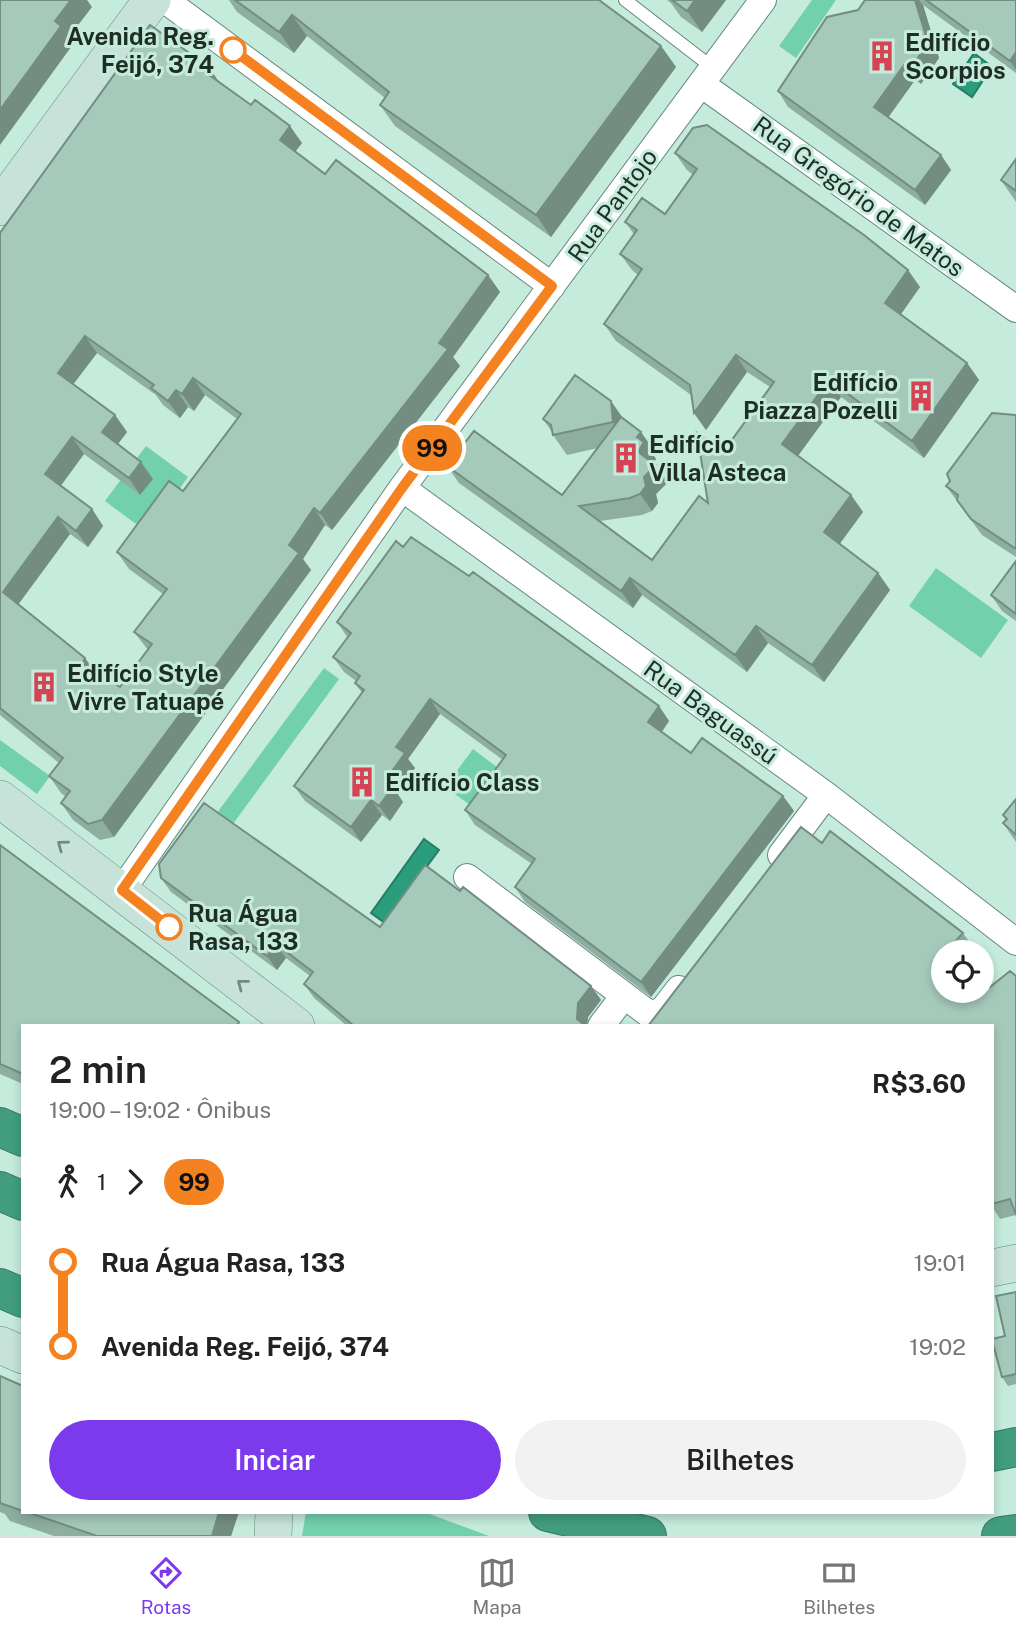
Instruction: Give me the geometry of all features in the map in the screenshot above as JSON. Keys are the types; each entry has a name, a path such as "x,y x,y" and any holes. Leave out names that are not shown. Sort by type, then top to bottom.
{"highway":[{"path":"0,1127 21,1136"},
{"path":"0,1191 21,1200"},
{"path":"0,1288 21,1297"},
{"path":"994,1452 1016,1447"},
{"path":"556,1514 647,1536"}],"main road":[{"path":"0,207 152,0"},
{"path":"0,799 293,1024"},
{"path":"994,1268 1016,1263"},
{"path":"0,1345 21,1354"},
{"path":"273,1536 274,1514"},
{"path":"542,1514 547,1536"}],"street":[{"path":"166,0 552,286"},
{"name":"Rua Pantojo","path":"122,890 402,488 763,0"},
{"name":"Rua Gregório de Matos","path":"707,76 1016,309"},
{"name":"Rua Baguassú","path":"402,488 826,795 1016,942"},
{"path":"769,870 826,795"},
{"path":"467,877 649,1014 658,1014 695,967"},
{"path":"603,1024 623,997"}],"lane":[{"path":"625,0 707,76"}],"shaded area":[{"path":"812,0 836,0 796,58 779,46"},
{"path":"974,53 992,67 972,97 953,84"},
{"path":"146,446 188,477 148,533 105,501"},
{"path":"936,568 1008,620 981,658 909,606"},
{"path":"324,668 339,679 230,828 214,817"},
{"path":"0,740 50,776 37,794 0,766"},
{"path":"473,749 497,767 470,805 445,787"},
{"path":"424,839 439,850 385,923 371,913"},
{"path":"306,1514 429,1514 489,1536 302,1536"}],"building":[{"path":"0,0 71,0 55,21 61,26 0,110"},
{"path":"235,0 599,0 661,46 536,215 380,105 389,92 292,15 279,32"},
{"path":"672,0 695,0 687,11"},
{"path":"865,0 915,0 928,43 910,69 904,65 874,107 941,155 915,190 778,91 827,17 858,10"},
{"path":"926,0 1016,0 1016,52 1010,61"},
{"path":"150,25 209,67 205,72 251,105 255,100 290,126 280,140 325,174 336,160 488,275 439,343 448,349 320,513 314,508 289,545 299,553 102,820 88,824 61,803 70,791 49,776 63,758 0,708 0,233","holes":["85,336 154,385 151,388 168,401 176,390 182,394 193,378 241,414 183,491 169,481 117,552 167,589 134,632 152,644 120,687 82,663 85,658 3,592 58,517 76,531 92,509 45,474 72,437 129,478 141,462 102,432 115,415 58,373"]},
{"path":"707,125 864,235 908,270 885,303 967,363 912,441 829,380 782,444 851,495 824,532 878,573 812,665 756,626 735,655 630,578 621,591 447,466 474,431 562,495 621,417 641,432 637,437 644,442 638,452 656,465 644,477 646,486 640,494 579,506 652,560 699,496 708,503 697,433 723,452 774,382 736,355 694,413 690,385 604,324 642,269 620,254 637,230 625,222 642,198 665,214 697,169 675,153 693,128"},
{"path":"1016,159 1016,191 1001,180"},
{"path":"575,375 611,401 613,422 553,435 551,425 543,419"},
{"path":"992,413 1016,415 1016,549 971,519 957,500 958,495 946,486 950,481 947,474"},
{"path":"411,537 469,576 473,572 659,706 648,722 691,753 702,738 783,796 641,982 515,887 535,859 465,810 506,755 430,699 396,747 405,753 385,781 393,787 379,806 371,800 351,827 294,786 364,690 355,683 360,676 333,657 351,633 337,622 396,541 403,547"},
{"path":"1016,561 1016,614 991,595"},
{"path":"1016,799 1016,835 1003,823 1007,819 1003,815"},
{"path":"204,803 380,927 425,865 460,891 463,887 591,986 578,1003 577,1019 583,1024 352,1024 304,984 313,972 276,944 267,956 161,878 159,864"},
{"path":"801,827 822,843 830,831 963,933 957,940 931,940 931,1003 994,1003 994,984 1010,971 1016,976 1016,1215 1010,1199 994,1203 994,1024 650,1024"},
{"path":"0,845 239,1022 21,1024 21,1073 0,1064"},
{"path":"1016,1292 1016,1374 1002,1377 994,1339 1005,1336 996,1296"},
{"path":"0,1376 21,1385 21,1510 0,1503"},
{"path":"33,1514 218,1514 212,1536 97,1536"}],"bus line":[{"name":"99","path":"169,927 122,890 402,488 552,286 233,50"}],"place":[{"name":"Avenida Reg. Feijó, 374","path":"233,50"},
{"name":"Edifício Scorpios","path":"882,56"},
{"name":"Edifício Piazza Pozelli","path":"921,396"},
{"name":"Edifício Villa Asteca","path":"626,458"},
{"name":"Edifício Style Vivre Tatuapé","path":"44,687"},
{"name":"Edifício Class","path":"362,782"},
{"name":"Rua Água Rasa, 133","path":"169,927"}]}
